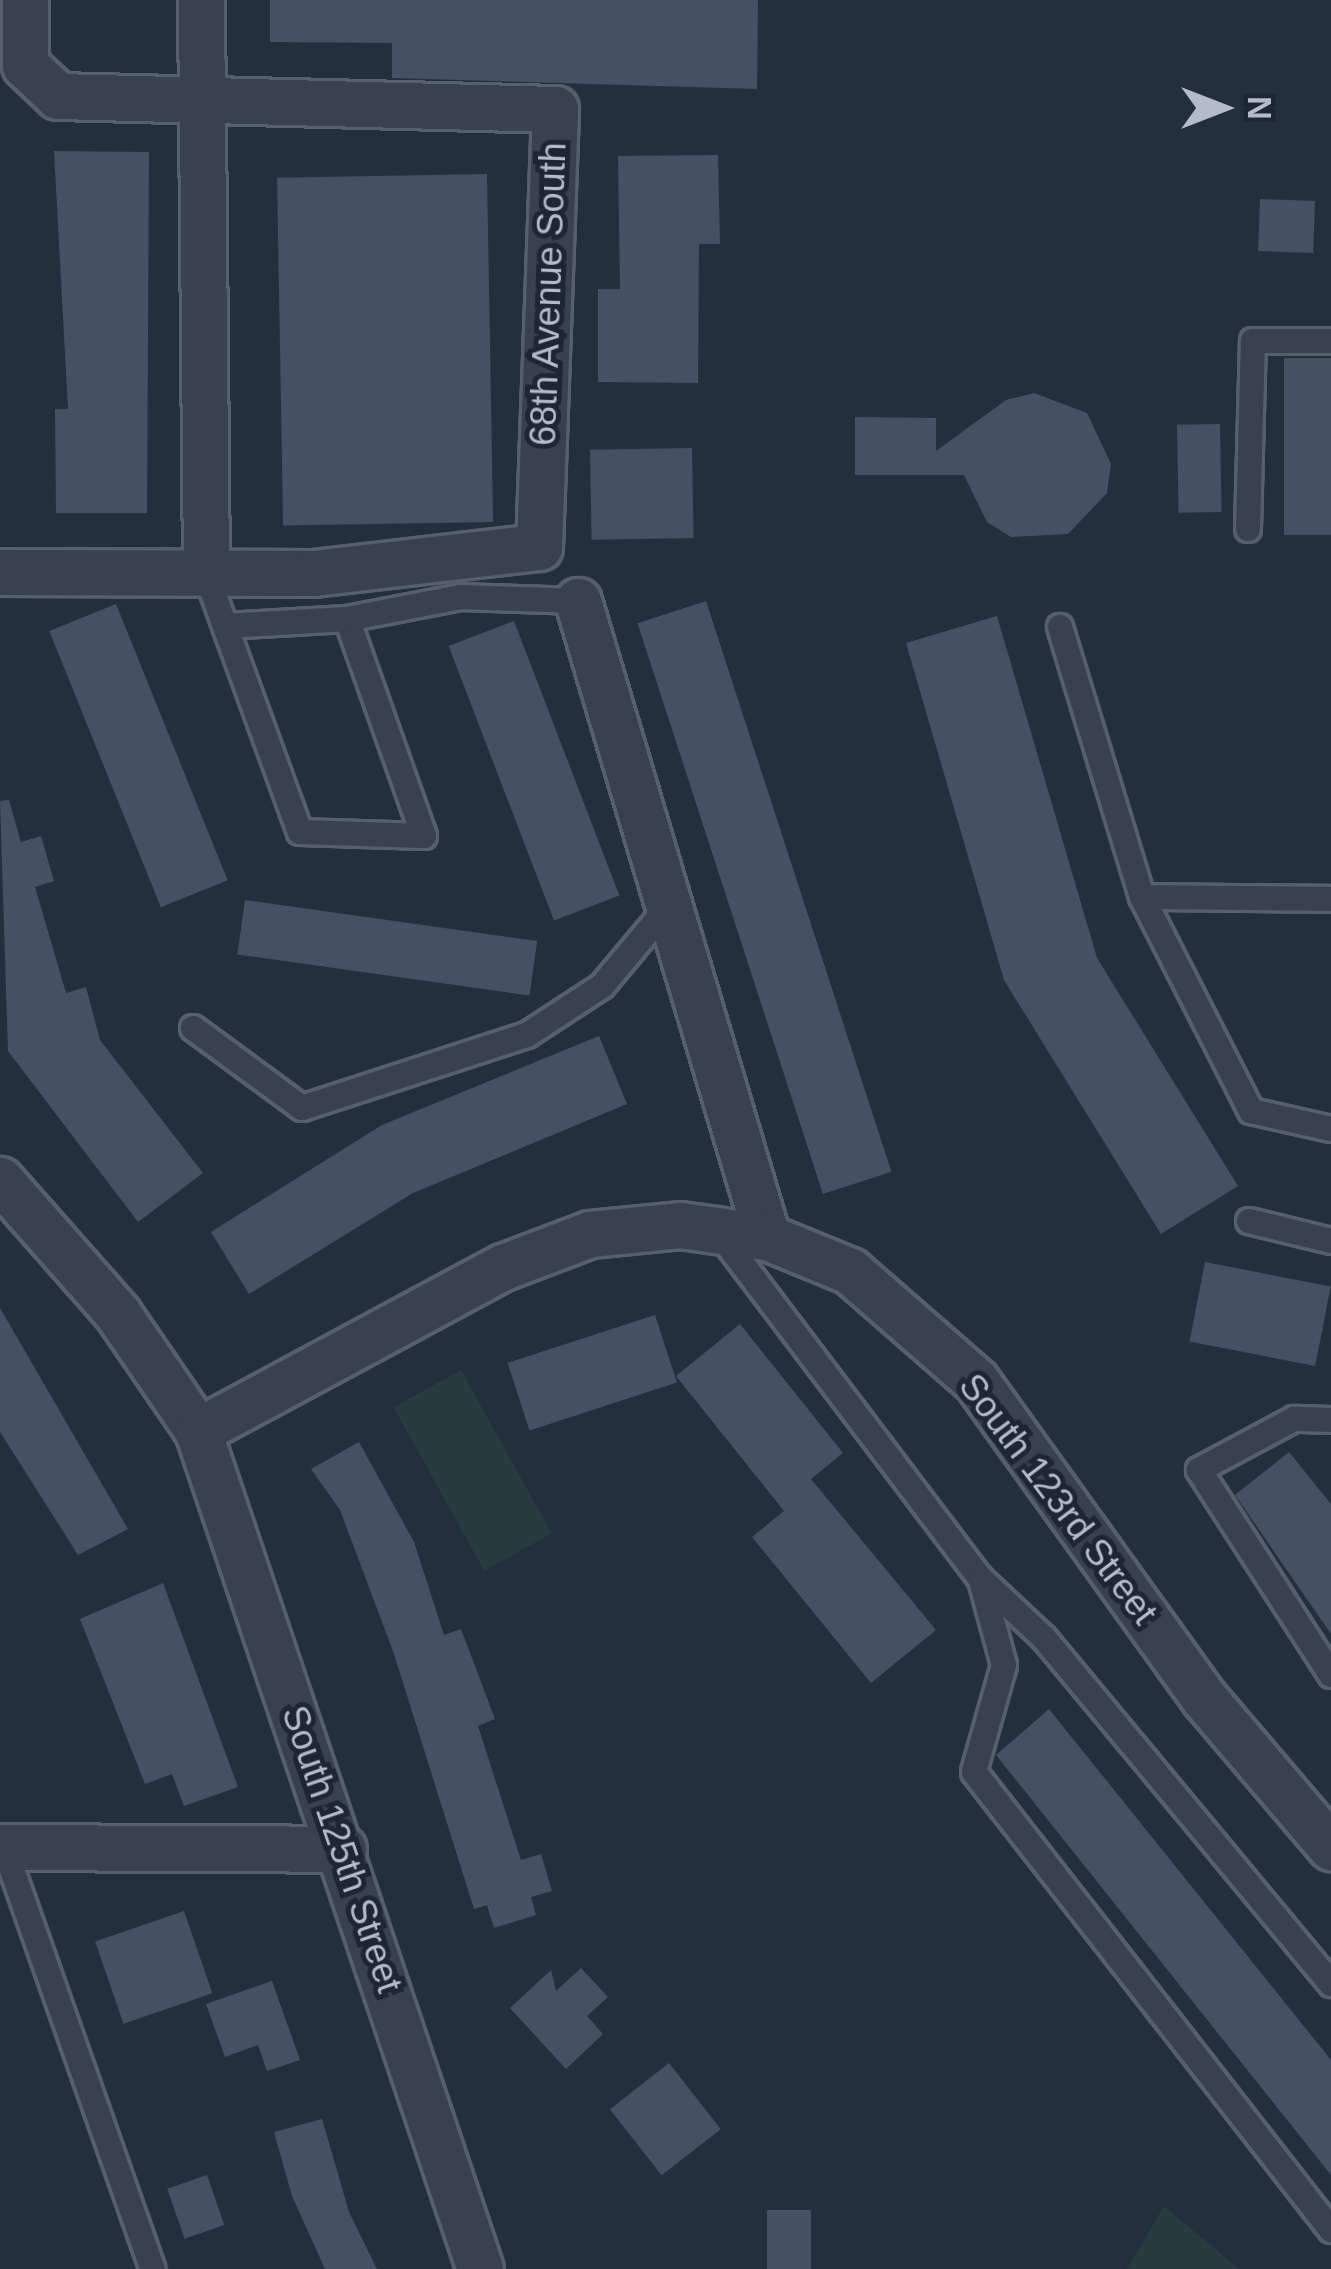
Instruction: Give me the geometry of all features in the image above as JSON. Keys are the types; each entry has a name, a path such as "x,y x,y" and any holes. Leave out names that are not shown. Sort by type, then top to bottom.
{"street":[{"name":"68th Avenue South","path":"0,572 206,573 539,547 555,109 58,96 25,65 25,0"},
{"path":"201,0 206,573"},
{"path":"578,601 767,1237"},
{"name":"South 125th Street","path":"0,1180 118,1315 198,1431 343,1849 480,2269"},
{"name":"South 123rd Street","path":"198,1431 503,1267 590,1234 717,1231 767,1237 850,1271 976,1381 1204,1698 1331,1847"},
{"path":"2,1847 343,1849"}],"lane":[{"path":"1248,529 1253,341 1331,341"},
{"path":"206,573 300,832 424,836 347,619"},
{"path":"225,626 347,619 461,597 578,601"},
{"path":"1060,627 1142,897 1251,1111 1331,1129"},
{"path":"1142,897 1331,899"},
{"path":"194,1028 302,1108 526,1035 602,986 668,906"},
{"path":"1249,1221 1331,1241"},
{"path":"717,1231 980,1578 1044,1638 1331,1984"},
{"path":"1331,1420 1294,1419 1199,1471 1331,1675"},
{"path":"980,1578 1004,1665 974,1772 1331,2230"},
{"path":"2,1847 153,2269"}],"green space":[{"path":"461,1370 552,1534 484,1571 394,1407"},
{"path":"1164,2206 1239,2269 1127,2269"}],"building":[{"path":"270,0 758,0 757,89 392,78 392,43 270,42"},
{"path":"54,151 149,152 147,513 56,513 55,409 68,409"},
{"path":"718,155 720,244 699,244 698,383 598,382 598,289 620,289 618,156"},
{"path":"487,174 493,522 283,526 277,178"},
{"path":"1260,199 1315,201 1313,253 1258,251"},
{"path":"1284,358 1331,358 1331,535 1284,535"},
{"path":"1034,393 1087,413 1111,464 1107,493 1068,534 1011,537 987,522 964,475 855,475 855,417 936,418 936,451 1006,400"},
{"path":"1220,424 1222,512 1179,513 1177,425"},
{"path":"692,448 694,538 592,540 590,450"},
{"path":"706,601 891,1172 823,1194 638,623"},
{"path":"116,604 228,880 161,907 49,631"},
{"path":"997,616 1097,958 1238,1186 1161,1234 1004,980 906,643"},
{"path":"514,621 619,895 554,921 449,646"},
{"path":"9,800 21,842 41,836 54,881 35,887 66,993 86,987 100,1040 203,1173 138,1222 8,1051 0,801"},
{"path":"245,900 537,941 529,996 237,954"},
{"path":"599,1036 627,1104 413,1193 249,1294 211,1232 382,1125"},
{"path":"1205,1262 1331,1286 1315,1366 1190,1342"},
{"path":"0,1308 128,1529 78,1555 0,1432"},
{"path":"655,1315 677,1383 530,1430 508,1363"},
{"path":"740,1324 843,1453 811,1479 936,1630 871,1683 752,1537 784,1511 676,1376"},
{"path":"359,1442 414,1542 444,1635 461,1629 495,1719 478,1726 521,1860 541,1854 552,1891 531,1897 536,1915 494,1928 487,1905 474,1909 394,1654 340,1510 311,1469"},
{"path":"1289,1452 1331,1504 1331,1634 1235,1495"},
{"path":"163,1583 238,1787 184,1806 172,1774 145,1784 80,1619"},
{"path":"1049,1709 1331,2060 1331,2175 996,1755"},
{"path":"184,1911 212,1993 123,2024 95,1942"},
{"path":"581,1968 608,1997 587,2016 603,2034 566,2069 510,2008 551,1970 556,1991"},
{"path":"272,1981 300,2060 267,2071 258,2045 225,2057 206,2004"},
{"path":"669,2063 721,2129 662,2175 610,2109"},
{"path":"322,2119 349,2212 377,2269 325,2269 292,2196 274,2132"},
{"path":"207,2175 224,2225 185,2239 167,2189"},
{"path":"767,2210 811,2210 811,2269 767,2269"}]}
